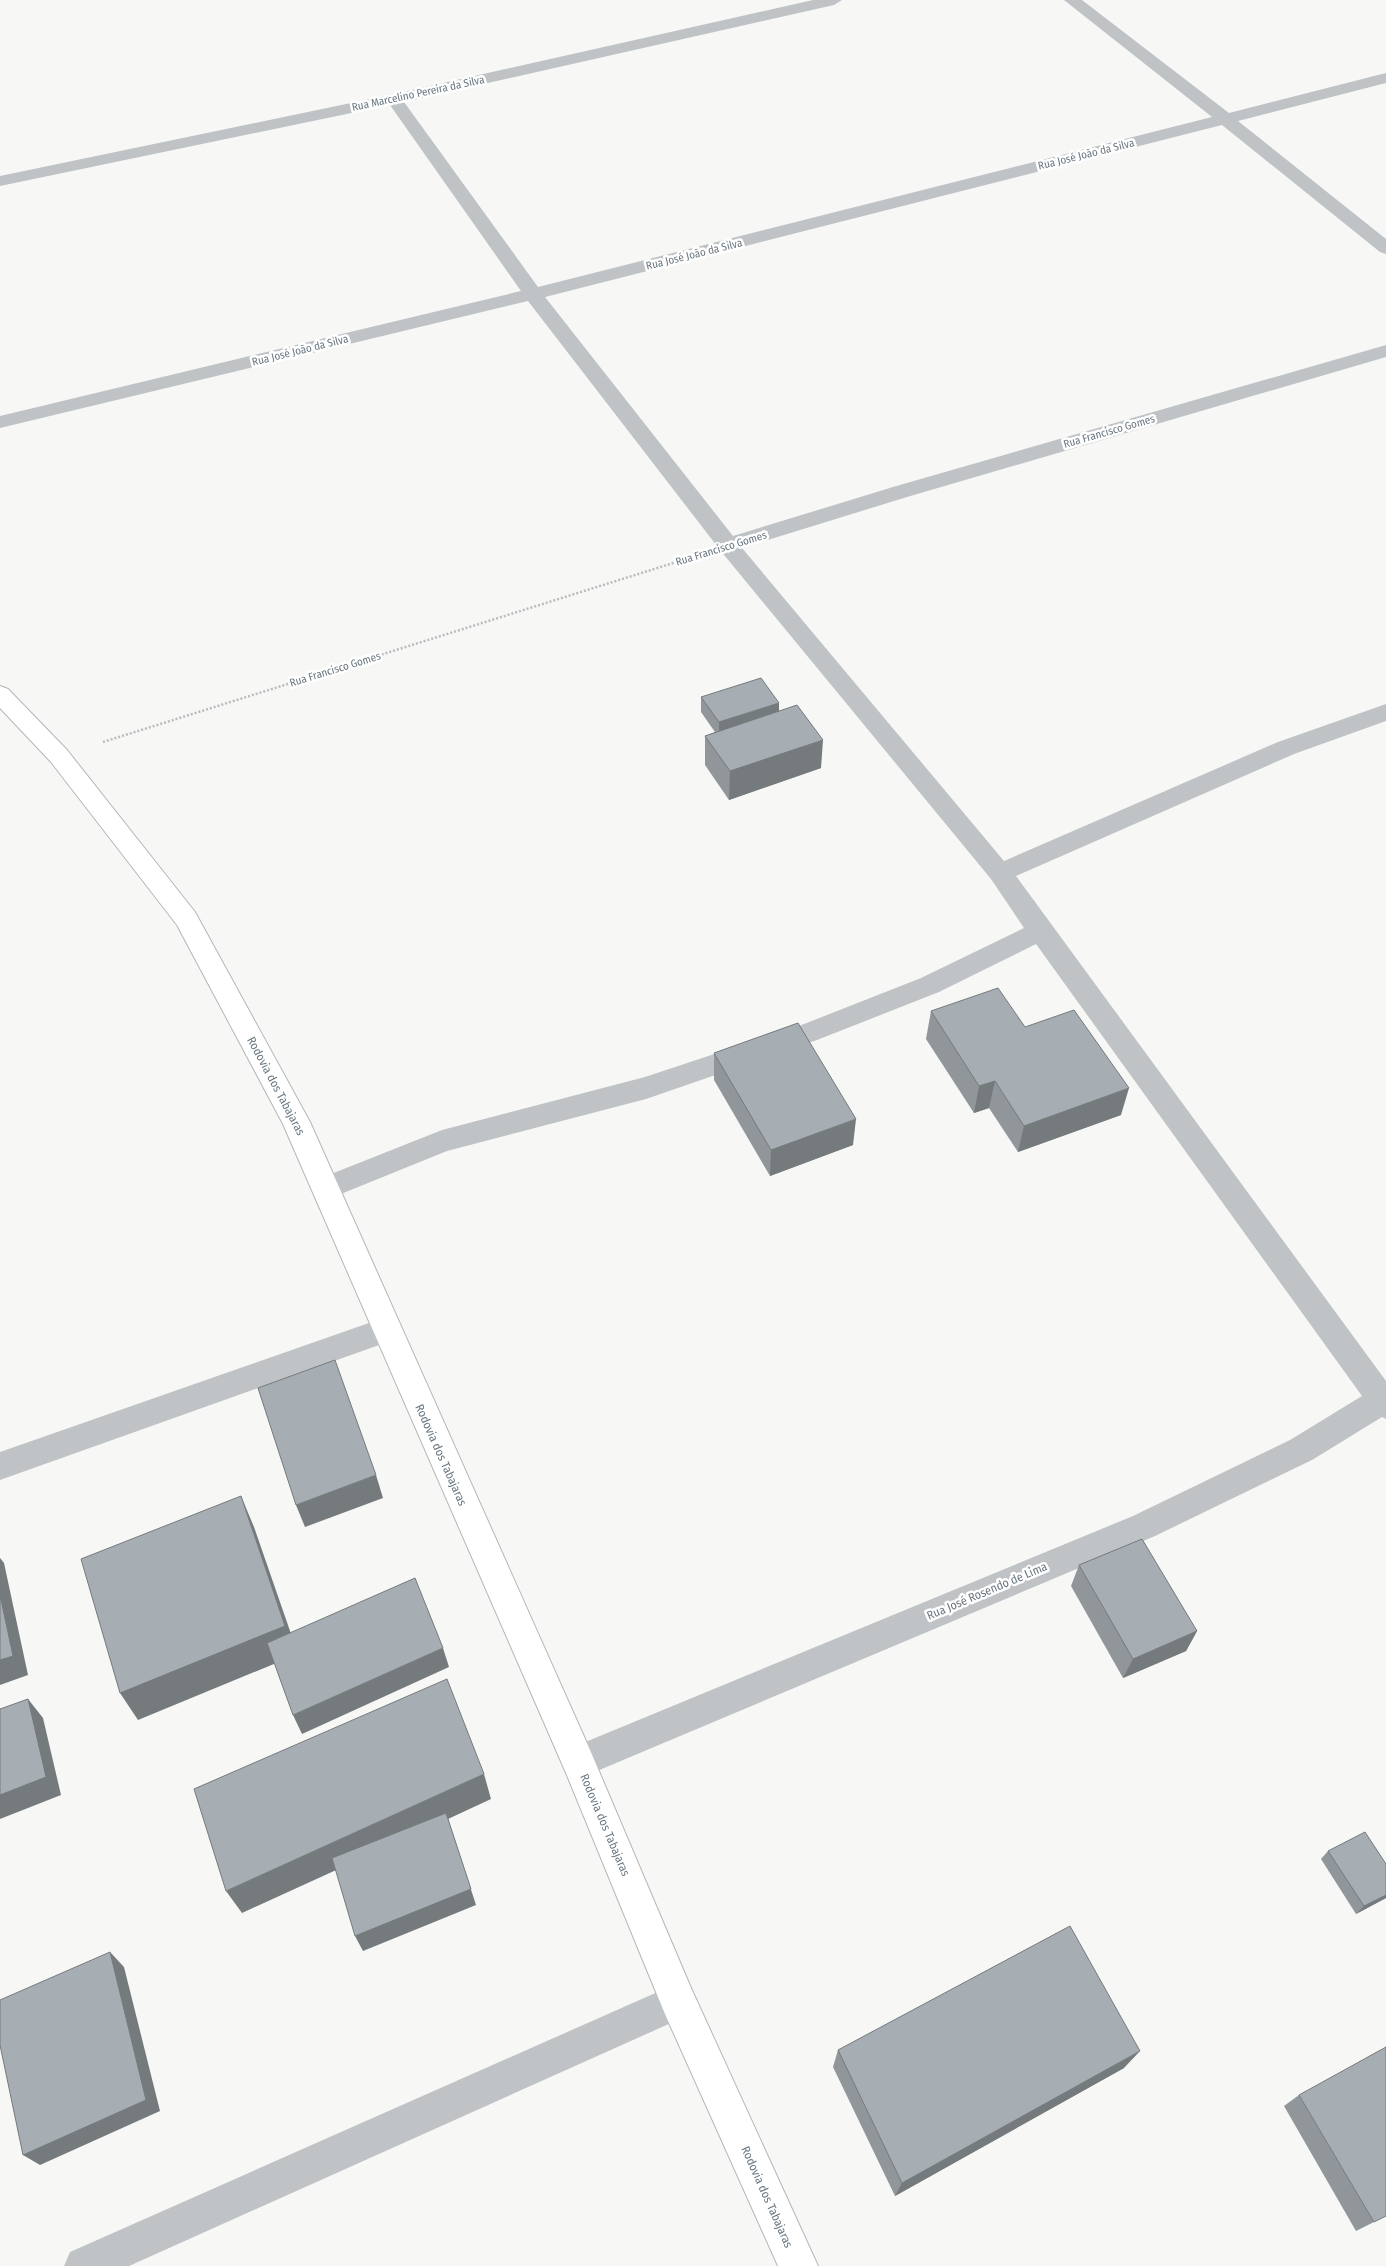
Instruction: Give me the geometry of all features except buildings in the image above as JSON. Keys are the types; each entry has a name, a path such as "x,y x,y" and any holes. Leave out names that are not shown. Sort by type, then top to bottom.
{"main road":[{"name":"Rodovia dos Tabajaras","path":"0,694 59,756 186,919 296,1122 386,1330 578,1762 678,2001 798,2266"}],"street":[{"name":"Rua Marcelino Pereira da Silva","path":"0,181 394,99 834,0"},
{"path":"1072,0 1226,119 1386,248"},
{"name":"Rua José João da Silva","path":"0,422 533,294 1386,78"},
{"path":"394,99 533,294 728,545 1000,873 1040,932 1385,1401"},
{"name":"Rua Francisco Gomes","path":"728,545 900,492 1386,351"},
{"path":"1000,873 1286,748 1386,712"},
{"path":"326,1188 442,1141 646,1088 808,1033 930,985 1040,932"},
{"path":"0,1466 386,1330"},
{"name":"Rua José Rosendo de Lima","path":"578,1762 1144,1526 1301,1450 1385,1401"},
{"path":"84,2266 678,2001"}],"path":[{"name":"Rua Francisco Gomes","path":"59,756 728,545"}]}
